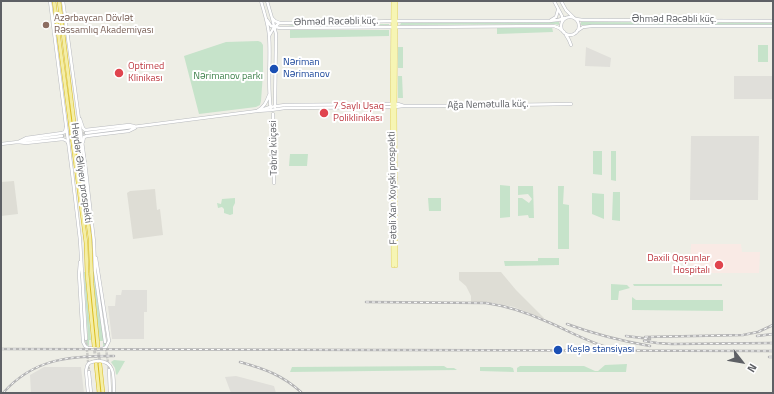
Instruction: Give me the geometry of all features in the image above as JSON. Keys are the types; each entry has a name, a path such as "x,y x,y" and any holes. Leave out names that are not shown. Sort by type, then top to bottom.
{"highway":[{"name":"Heydər Əliyev prospekti","path":"54,1 86,244 87,274 96,346 90,238 59,1"},
{"path":"99,393 98,364 104,393"}],"main road":[{"path":"50,1 80,248 86,340"},
{"path":"63,1 94,242 109,338 109,343 102,349 88,348 83,342 79,274 80,248"},
{"name":"Təbriz küçəsi","path":"262,1 269,37 269,92 271,109"},
{"path":"267,1 272,18 280,23"},
{"path":"394,1 393,16 396,21"},
{"path":"393,27 396,21 394,1"},
{"path":"554,1 564,19 562,28 571,45 571,40 579,25 566,10 561,1"},
{"path":"549,21 556,17 558,8"},
{"path":"564,19 570,17 574,18"},
{"name":"Təbriz küçəsi","path":"272,18 276,34 275,108"},
{"name":"Əhməd Rəcəbli küç.","path":"574,18 583,20 773,21"},
{"name":"Əhməd Rəcəbli küç.","path":"280,23 549,21 564,19"},
{"path":"266,20 274,27"},
{"path":"276,42 269,37 274,27 280,23"},
{"name":"Əhməd Rəcəbli küç.","path":"274,27 452,28 554,26 559,28 564,33"},
{"name":"Əhməd Rəcəbli küç.","path":"576,33 583,28 592,26 773,26"},
{"name":"Fətəli Xan Xoyski prospekti","path":"393,27 396,33 393,106"},
{"name":"Fətəli Xan Xoyski prospekti","path":"393,27 394,266"},
{"path":"276,34 280,28"},
{"path":"564,33 570,35 576,33"},
{"path":"269,75 272,79 275,75"},
{"path":"257,111 265,104 269,92"},
{"name":"Ağa Nemətulla küç.","path":"393,106 571,104"},
{"path":"86,133 257,111 285,105 393,106"},
{"path":"275,108 393,106"},
{"name":"Təbriz küçəsi","path":"273,114 274,183"},
{"path":"79,117 84,130 129,125 135,127"},
{"path":"18,142 26,138 62,133 65,132 66,127"},
{"path":"82,146 83,140 86,136 129,131 135,127"},
{"path":"1,144 62,136"},
{"path":"18,142 26,143 63,139 68,143"},
{"path":"94,242 95,271 106,342"},
{"path":"89,393 86,368 89,363 94,361 105,362 111,367 113,373 114,393"},
{"path":"109,370 110,393"},
{"path":"89,372 89,393"}],"shaded area":[{"path":"586,47 611,58 610,67 585,66"},
{"path":"734,76 773,76 773,99 734,99"},
{"path":"691,136 759,136 758,200 690,200"},
{"path":"14,181 18,214 1,216 1,182"},
{"path":"155,189 157,210 160,209 163,235 133,239 127,193 130,191"},
{"path":"691,244 741,244 742,252 760,252 759,273 690,273"},
{"path":"459,272 501,272 544,319 514,307 494,303 471,302 471,296 466,286 459,280"},
{"path":"122,290 147,290 147,312 144,312 144,339 112,339 108,306 115,306 116,295 121,295"},
{"path":"44,367 81,367 84,393 31,393 30,375"},
{"path":"236,376 274,386 276,393 231,393 225,377"}],"green space":[{"path":"559,22 559,25 400,25 401,23"},
{"path":"581,22 773,23 773,25 581,25"},
{"path":"389,24 294,26 288,25"},
{"path":"552,27 553,32 497,34 497,28"},
{"path":"290,30 389,30 389,36 290,38"},
{"name":"Nərimanov parkı","path":"258,41 263,45 263,73 260,105 256,107 199,114 184,56 226,42"},
{"path":"758,45 768,45 768,62 758,62"},
{"path":"398,47 403,47 403,68 398,68"},
{"path":"398,76 402,76 403,98 398,98"},
{"path":"593,151 602,151 602,175 593,174"},
{"path":"611,151 616,151 616,181 611,180"},
{"path":"290,154 308,154 307,166 289,166"},
{"path":"500,185 510,186 510,217 500,218"},
{"path":"518,186 533,186 534,218 529,218 528,215 518,216 518,198 522,198 529,203 532,199 528,194 518,195"},
{"path":"558,186 564,186 563,204 569,205 569,249 558,249"},
{"path":"613,192 620,192 620,221 612,220"},
{"path":"592,193 604,194 604,219 592,214"},
{"path":"235,198 233,214 230,215 224,213 224,209 222,207 218,208 217,203 221,204 222,199"},
{"path":"428,198 441,198 441,211 429,211"},
{"path":"538,258 559,258 559,265 505,266 504,261 538,261"},
{"path":"93,271 105,342 108,342 103,347 103,341 99,341"},
{"path":"84,272 91,340 89,340 89,346 86,344 85,340 88,339"},
{"path":"611,284 627,285 630,288 619,291 618,300 611,300"},
{"path":"633,284 722,284 722,286 634,286"},
{"path":"632,297 636,300 723,300 723,311 632,310"},
{"path":"114,360 125,361 117,375 111,362"},
{"path":"627,364 626,372 517,372 517,368 520,366 584,366 598,371 605,365"},
{"path":"444,366 457,370 290,372 292,367"},
{"path":"480,367 510,367 513,368 514,372 480,371"}],"tunnel":[{"path":"62,136 86,133"},
{"path":"86,339 89,372"},
{"path":"105,342 109,370"},
{"path":"94,346 96,362"},
{"path":"98,348 100,364"}],"railway":[{"path":"366,302 494,304 533,316 584,339 607,347"},
{"path":"567,324 608,337 650,346"},
{"path":"645,337 743,335 758,332 773,325"},
{"path":"757,336 773,334"},
{"path":"626,336 650,339"},
{"path":"644,341 672,344 773,343"},
{"path":"1,349 773,351"},
{"path":"3,393 27,372 54,361 68,358 114,356"},
{"path":"240,362 273,373 287,381 301,392"}],"place":[{"name":"Azərbaycan Dövlət Rəssamlıq Akademiyası","path":"46,25"},
{"name":"Nəriman Nərimanov","path":"274,69"},
{"name":"Optimed Klinikası","path":"119,73"},
{"name":"7 Saylı Uşaq Poliklinikası","path":"324,113"},
{"name":"Daxili Qoşunlar Hospitalı","path":"719,265"},
{"name":"Keşlə stansiyası","path":"558,350"}]}
